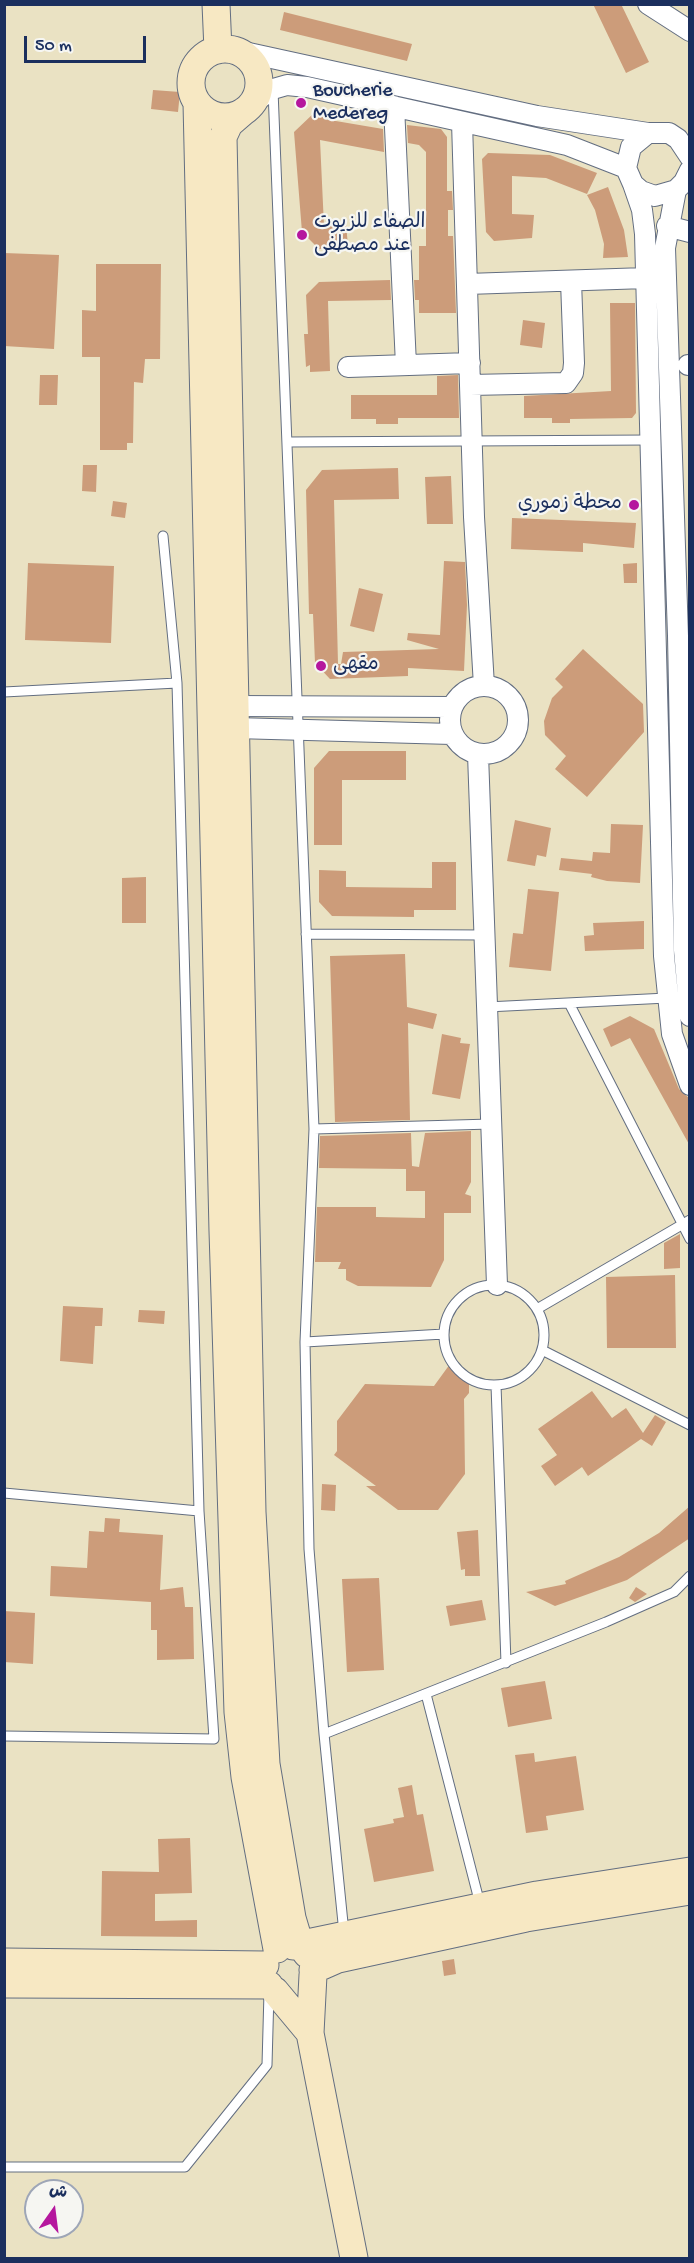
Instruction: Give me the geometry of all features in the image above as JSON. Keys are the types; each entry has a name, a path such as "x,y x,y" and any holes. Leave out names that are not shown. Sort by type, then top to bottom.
{"main road":[{"path":"216,4 226,50"},
{"path":"310,2032 290,1965 292,1918 268,1776 261,1710 252,1512 223,137 229,124 257,101 258,92 256,69 250,59 226,50 199,60 193,70 192,93 197,103 223,1231 238,1712 245,1777 290,1965 310,2032 354,2259"},
{"path":"197,103 217,116 234,116 257,101"},
{"path":"4,1962 290,1965 345,1936 537,1895 690,1871"},
{"path":"4,1984 290,1965 338,1959 526,1918 690,1891"}],"street":[{"path":"648,4 690,31"},
{"path":"226,50 537,116 648,133 690,130"},
{"path":"257,101 286,85 307,87 567,145 630,176 641,191 655,196 685,180"},
{"path":"394,106 406,365"},
{"path":"462,122 472,441 484,686"},
{"path":"648,133 631,147 630,176 642,210 645,234 667,998 672,1035 690,1085"},
{"path":"669,133 678,139 690,157"},
{"path":"685,180 667,226 665,248 685,720 684,950 690,1016"},
{"path":"667,226 690,232"},
{"path":"467,284 646,278"},
{"path":"470,385 566,383 573,374 574,363 571,281"},
{"path":"348,367 470,363"},
{"path":"484,686 505,693 518,712 519,724 509,744 489,754 477,754 467,750 452,734 450,725 452,707 465,692 484,686"},
{"path":"235,717 297,706 452,707"},
{"path":"235,717 298,730 452,734"},
{"path":"477,754 497,1285"}],"lane":[{"path":"257,101 287,442 314,1129 305,1342 309,1549 324,1734 345,1936"},
{"path":"287,442 650,440"},
{"path":"4,1736 214,1739 199,1511 177,683 163,536"},
{"path":"4,692 177,683"},
{"path":"658,721 685,720"},
{"path":"306,934 484,935"},
{"path":"487,1007 667,998"},
{"path":"568,1003 686,1222 690,1239"},
{"path":"314,1129 491,1124"},
{"path":"537,1310 686,1222"},
{"path":"497,1285 520,1293 537,1310 543,1323 542,1350 535,1364 524,1375 511,1382 496,1385 480,1383 465,1376 450,1357 444,1334 447,1318 460,1299 481,1287 497,1285"},
{"path":"305,1342 444,1334"},
{"path":"542,1350 690,1425"},
{"path":"496,1385 506,1663"},
{"path":"4,1493 199,1511"},
{"path":"324,1734 506,1663 674,1592 690,1576"},
{"path":"426,1694 481,1907"},
{"path":"4,2167 185,2167 267,2065 290,1965"}],"building":[{"path":"593,4 621,4 649,62 626,73"},
{"path":"284,12 412,44 407,61 280,30"},
{"path":"153,90 180,92 178,112 151,109"},
{"path":"314,113 325,116 324,119 383,129 384,152 320,140 324,226 346,224 348,246 319,249 302,232 294,132"},
{"path":"407,125 441,129 447,137 447,191 452,191 453,210 448,210 448,236 453,236 456,313 419,313 419,300 415,300 414,280 419,280 419,246 426,246 426,152 419,145 408,143"},
{"path":"488,153 550,155 597,173 587,194 546,178 512,176 512,214 534,215 532,238 494,241 486,232 482,159"},
{"path":"608,187 624,230 628,257 603,258 604,244 595,210 587,195"},
{"path":"4,253 59,255 54,349 4,346"},
{"path":"96,264 161,264 160,359 145,359 143,383 134,382 133,443 127,443 127,450 100,450 100,357 82,357 82,310 96,311"},
{"path":"390,280 391,300 328,301 330,371 310,372 310,365 306,367 304,334 308,334 306,295 319,282"},
{"path":"610,303 635,303 636,413 632,418 570,419 570,423 552,423 552,418 524,418 524,396 611,391"},
{"path":"523,320 545,323 542,348 520,345"},
{"path":"40,375 58,375 57,405 39,405"},
{"path":"458,375 459,418 398,418 398,424 376,424 376,419 351,419 351,395 437,395 437,376"},
{"path":"83,465 97,465 96,492 82,491"},
{"path":"398,468 399,499 334,500 338,664 341,664 343,652 439,649 407,640 408,633 440,635 444,561 465,562 467,605 464,671 408,668 408,676 330,679 315,663 313,614 309,614 306,490 322,470"},
{"path":"451,476 453,524 427,524 425,477"},
{"path":"113,501 127,503 125,518 111,516"},
{"path":"512,518 636,523 634,548 583,543 583,552 511,549"},
{"path":"28,563 114,566 111,643 25,640"},
{"path":"637,563 637,583 624,583 623,564"},
{"path":"359,588 383,594 374,632 350,626"},
{"path":"583,649 643,704 644,732 587,797 555,769 566,756 545,735 544,721 552,698 563,687 555,679"},
{"path":"329,751 406,751 406,780 342,780 342,845 314,845 314,768"},
{"path":"515,820 551,828 546,857 537,855 535,866 507,861"},
{"path":"611,824 643,825 640,883 607,881 591,877 592,874 559,870 561,858 592,861 593,852 610,853"},
{"path":"432,862 456,862 456,910 414,910 414,917 332,916 319,902 319,870 346,871 346,887 432,888"},
{"path":"146,877 146,923 122,923 122,878"},
{"path":"528,889 559,892 551,971 509,967 513,933 523,934"},
{"path":"644,921 644,949 585,951 584,936 594,935 593,923"},
{"path":"405,954 407,1007 437,1014 433,1029 408,1023 410,1120 335,1122 330,956"},
{"path":"630,1016 654,1029 679,1089 690,1099 690,1146 630,1038 611,1047 603,1029"},
{"path":"442,1034 461,1038 460,1043 470,1044 460,1099 432,1094"},
{"path":"471,1131 471,1182 465,1194 471,1196 471,1213 444,1213 444,1260 431,1287 358,1286 346,1280 346,1269 338,1269 341,1262 315,1262 317,1207 376,1207 376,1217 425,1218 425,1191 406,1191 406,1169 319,1168 320,1136 411,1133 412,1166 419,1167 425,1133"},
{"path":"680,1234 680,1268 664,1269 664,1243"},
{"path":"675,1275 676,1348 607,1348 606,1277"},
{"path":"63,1306 103,1308 102,1326 95,1326 93,1364 60,1361"},
{"path":"139,1310 165,1311 164,1324 138,1322"},
{"path":"450,1364 469,1378 469,1393 464,1399 465,1474 438,1510 398,1510 366,1486 376,1486 334,1455 337,1451 337,1421 365,1384 434,1386"},
{"path":"592,1391 612,1418 626,1408 643,1433 655,1415 666,1422 652,1446 641,1439 588,1476 582,1467 555,1486 541,1466 557,1455 538,1429"},
{"path":"322,1484 336,1485 335,1511 321,1510"},
{"path":"690,1506 690,1538 627,1580 555,1606 526,1592 566,1584 565,1581 619,1557 659,1533"},
{"path":"105,1518 120,1519 119,1532 163,1535 160,1590 183,1587 185,1607 193,1607 194,1659 157,1660 157,1630 151,1630 151,1602 50,1596 51,1566 87,1568 89,1531 104,1532"},
{"path":"478,1530 480,1576 465,1576 465,1569 461,1570 457,1532"},
{"path":"379,1578 384,1670 347,1672 342,1579"},
{"path":"636,1587 647,1594 635,1602 629,1598"},
{"path":"482,1600 486,1620 450,1626 446,1606"},
{"path":"4,1611 35,1613 33,1664 4,1662"},
{"path":"545,1681 552,1719 508,1727 501,1688"},
{"path":"534,1753 535,1762 576,1756 584,1810 546,1816 548,1830 526,1833 515,1755"},
{"path":"412,1785 417,1815 423,1814 434,1871 374,1882 364,1829 394,1823 393,1819 404,1817 398,1788"},
{"path":"190,1838 192,1893 155,1894 155,1921 197,1920 197,1937 101,1936 102,1871 159,1872 158,1839"},
{"path":"454,1959 456,1974 444,1976 442,1961"}],"place":[{"name":"Boucherie Medereg","path":"301,103"},
{"name":"الصفاء للزيوت عند مصطفى","path":"302,235"},
{"name":"محطة زموري","path":"634,505"},
{"name":"مقهى","path":"321,666"}]}
